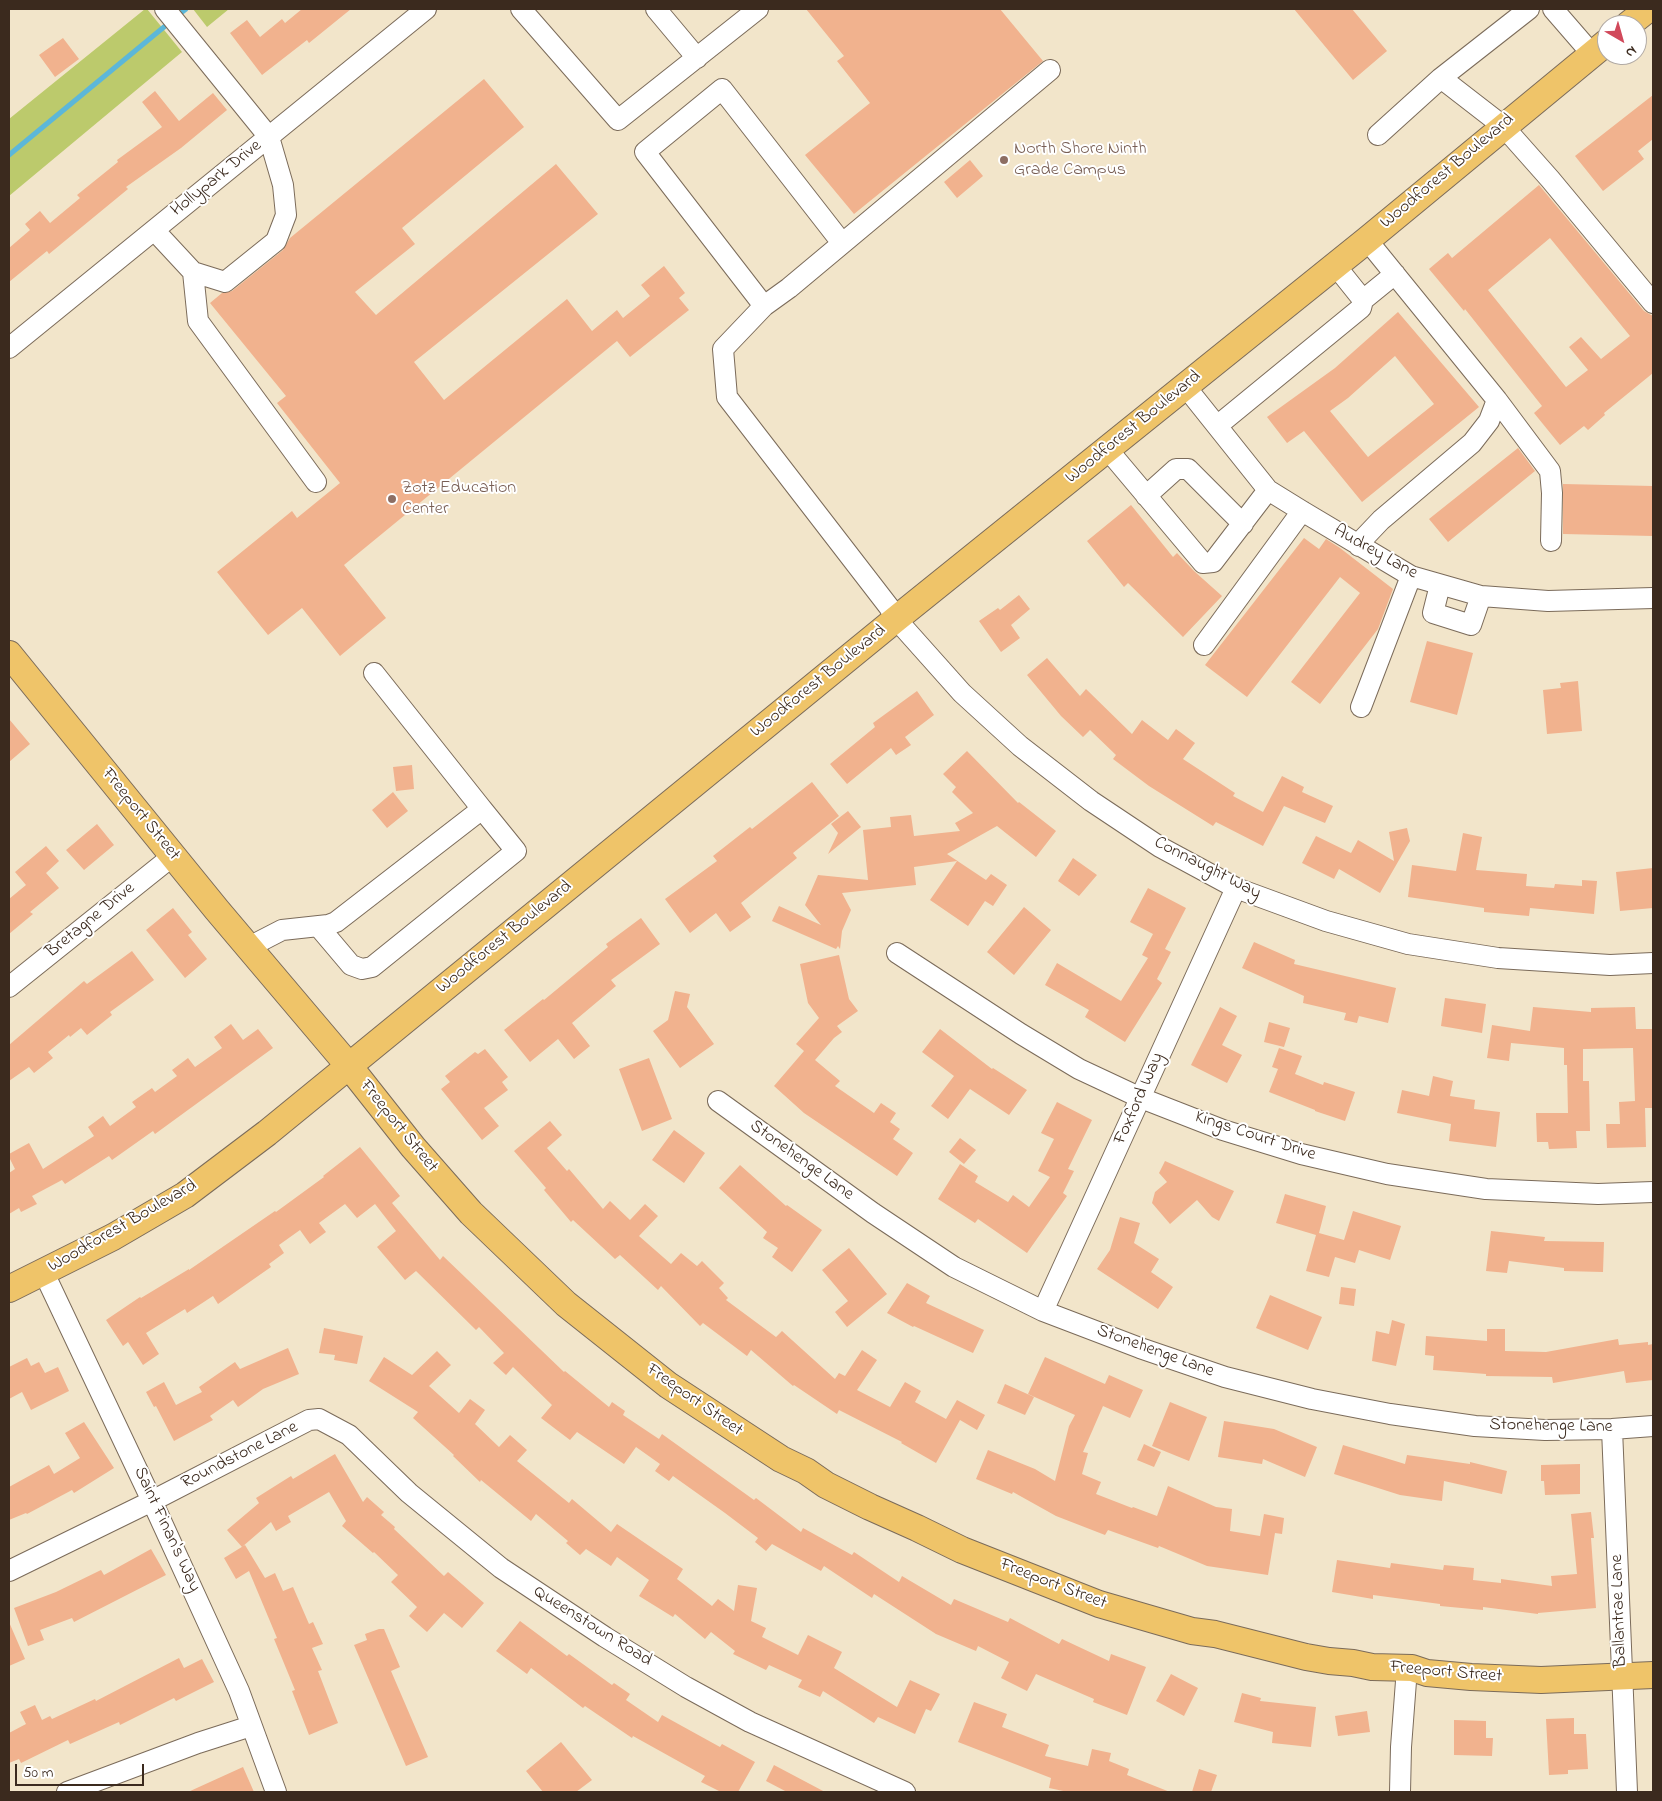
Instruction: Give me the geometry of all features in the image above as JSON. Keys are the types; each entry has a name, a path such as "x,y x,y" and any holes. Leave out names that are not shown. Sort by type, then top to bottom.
{"main road":[{"name":"Woodforest Boulevard","path":"9,1289 113,1237 185,1195 267,1133 896,619 1367,240 1597,50"},
{"name":"Freeport Street","path":"10,659 349,1066 413,1147 471,1213 566,1304 668,1385 781,1459 806,1471 826,1485 870,1508 962,1550 1100,1604 1192,1631 1215,1634 1306,1657 1372,1667 1407,1668 1427,1673 1541,1680 1653,1675"}],"street":[{"path":"154,230 193,272 225,282 276,241 286,215 283,185 269,137 165,9"},
{"name":"Hollypark Drive","path":"9,348 426,9"},
{"path":"521,9 618,120 758,9"},
{"path":"656,9 697,58"},
{"path":"1378,135 1441,78 1530,9"},
{"path":"1553,9 1597,46"},
{"name":"Connaught Way","path":"1050,70 789,288 764,306 723,349 727,397 889,607 896,619 962,693 1020,746 1091,801 1160,848 1236,888 1326,921 1408,944 1498,958 1610,965 1653,963"},
{"path":"1441,78 1503,126 1550,178 1653,303"},
{"path":"764,306 645,152 708,100 722,89 842,243"},
{"path":"1367,240 1497,400 1550,472 1552,492 1551,541"},
{"path":"1335,265 1363,300"},
{"path":"193,272 198,322 316,482"},
{"path":"1217,426 1361,308 1363,300 1395,274"},
{"name":"Audrey Lane","path":"1185,386 1268,490 1412,576 1480,596 1548,601 1653,598"},
{"path":"1359,546 1362,540 1381,520 1472,443 1489,422 1497,400"},
{"path":"1108,450 1203,563 1213,562 1268,490"},
{"path":"1146,496 1176,469 1188,470 1243,524"},
{"path":"1204,645 1302,512"},
{"path":"1361,708 1412,576"},
{"path":"1440,585 1433,613 1471,625 1480,596"},
{"path":"318,926 351,965 362,969 372,967 516,851 374,673"},
{"path":"249,947 282,930 336,922 482,809"},
{"name":"Bretagne Drive","path":"9,987 174,855"},
{"name":"Foxford Way","path":"1044,1311 1236,888"},
{"name":"Kings Court Drive","path":"897,954 1079,1070 1141,1098 1223,1130 1301,1154 1387,1174 1486,1189 1598,1194 1653,1192"},
{"name":"Stonehenge Lane","path":"718,1102 865,1208 954,1267 1044,1311 1140,1348 1225,1377 1312,1399 1390,1414 1474,1426 1545,1430 1653,1426"},
{"name":"Saint Finan's Way","path":"44,1272 239,1691 276,1792"},
{"name":"Queenstown Road","path":"309,1420 319,1419 349,1434 410,1493 494,1563 605,1638 686,1687 874,1786 905,1792"},
{"name":"Roundstone Lane","path":"9,1571 152,1501 309,1420"},
{"name":"Ballantrae Lane","path":"1612,1429 1627,1792"},
{"path":"1400,1792 1407,1668"},
{"path":"67,1792 198,1743 251,1726"}],"green space":[{"path":"147,9 182,52 9,196 9,119"},
{"path":"193,9 229,9 207,27"}],"building":[{"path":"302,9 351,9 309,43 307,40 262,75 230,33 247,20 260,37 282,19 285,23"},
{"path":"806,9 1000,9 1043,61 854,214 805,155 870,103 837,61 844,56"},
{"path":"1294,9 1352,9 1387,51 1353,80"},
{"path":"63,38 79,59 55,77 39,55"},
{"path":"484,79 524,127 402,228 415,244 355,292 376,315 556,164 598,214 414,362 444,400 567,299 592,331 617,310 623,318 650,296 641,285 664,266 685,293 679,298 689,310 630,357 617,341 344,565 386,618 340,656 302,608 268,635 217,572 292,511 297,518 340,483 277,403 286,396 210,303 222,293 232,291 283,250 290,238"},
{"path":"155,91 179,121 213,93 227,110 181,148 126,187 128,189 49,254 47,251 9,282 9,248 30,230 25,224 40,211 50,223 80,198 77,195 118,162 117,160 162,127 142,102"},
{"path":"1653,95 1653,139 1638,151 1644,159 1603,191 1575,156"},
{"path":"970,160 983,176 957,198 944,182"},
{"path":"1539,185 1644,311 1653,316 1653,373 1604,413 1605,415 1588,430 1584,426 1560,445 1534,413 1542,406 1465,309 1464,311 1429,269 1448,253 1452,258","holes":["1550,238 1630,336 1601,359 1581,337 1569,347 1588,370 1566,387 1488,290"]},
{"path":"1398,312 1479,407 1362,502 1304,431 1287,443 1267,417 1335,368","holes":["1395,356 1434,404 1368,457 1330,411 1348,398"]},
{"path":"1518,448 1535,471 1448,542 1429,519"},
{"path":"1563,484 1653,486 1653,536 1563,534"},
{"path":"1131,505 1173,557 1177,553 1222,596 1183,637 1128,583 1124,587 1087,541"},
{"path":"1304,538 1319,549 1326,539 1393,589 1378,629 1320,704 1291,682 1360,593 1340,577 1247,697 1205,665"},
{"path":"1019,595 1030,609 1011,625 1020,638 1001,652 979,621 998,608 1000,610"},
{"path":"1427,641 1473,653 1457,715 1410,702"},
{"path":"1047,658 1080,696 1086,689 1132,734 1142,720 1168,740 1176,729 1195,743 1183,759 1235,793 1233,796 1263,812 1282,776 1304,787 1302,792 1333,806 1325,823 1284,806 1263,846 1216,822 1213,826 1149,786 1113,759 1116,755 1090,730 1083,737 1061,716 1027,675"},
{"path":"1578,681 1582,731 1547,734 1543,690 1561,688 1560,683"},
{"path":"917,691 934,715 905,737 911,745 896,755 891,748 847,784 830,764 875,727 873,723"},
{"path":"9,719 30,744 9,762"},
{"path":"967,751 1018,803 1056,831 1036,857 997,826 947,854 986,880 991,874 1007,885 993,906 985,901 968,926 930,900 957,861 914,867 916,885 842,893 851,910 842,931 840,949 838,946 836,949 772,921 779,906 821,925 805,905 818,875 868,880 863,830 891,827 890,817 911,815 914,836 960,831 955,823 973,813 952,792 956,787 943,774"},
{"path":"412,765 414,789 396,791 393,767"},
{"path":"812,782 839,816 793,853 797,858 741,903 751,917 730,932 716,913 690,933 665,899 717,861 713,856 750,827 752,829"},
{"path":"393,792 408,811 387,828 372,810"},
{"path":"848,811 861,827 828,854 838,833 831,824"},
{"path":"97,824 114,845 84,870 66,850"},
{"path":"1407,828 1410,841 1380,893 1339,869 1334,879 1302,863 1316,836 1351,853 1358,840 1394,861 1389,832"},
{"path":"1463,833 1482,837 1476,870 1527,874 1526,886 1554,888 1555,884 1582,886 1582,880 1597,881 1594,914 1530,908 1529,916 1484,912 1484,908 1408,897 1412,865 1456,871"},
{"path":"46,846 59,861 46,873 59,888 30,912 33,914 9,934 9,899 26,885 15,872"},
{"path":"1073,858 1097,875 1079,896 1058,881"},
{"path":"1653,868 1653,908 1620,911 1616,872"},
{"path":"1148,888 1186,908 1165,949 1171,952 1157,979 1162,983 1125,1042 1085,1017 1089,1010 1045,985 1057,963 1121,1001 1148,958 1142,955 1153,934 1130,922"},
{"path":"1024,907 1051,930 1014,975 987,952"},
{"path":"173,908 192,932 188,935 207,959 185,978 146,930"},
{"path":"641,918 660,944 611,980 616,986 572,1023 590,1046 574,1059 558,1039 530,1062 504,1030 544,1000 608,947 606,944"},
{"path":"1254,942 1295,960 1294,964 1396,988 1388,1023 1359,1016 1357,1023 1344,1020 1346,1013 1303,1003 1304,996 1242,968"},
{"path":"132,951 154,980 110,1012 112,1015 87,1035 81,1028 70,1037 69,1035 48,1052 53,1058 34,1073 29,1067 9,1081 9,1045 84,981 87,984"},
{"path":"839,955 849,999 858,1011 837,1026 842,1032 834,1038 815,1060 840,1081 835,1086 874,1113 881,1103 896,1113 890,1122 900,1129 893,1139 913,1153 897,1176 804,1113 774,1086 804,1051 796,1044 819,1018 808,1003 800,964"},
{"path":"675,991 690,994 687,1007 714,1044 680,1068 653,1031 668,1020"},
{"path":"1445,998 1486,1004 1482,1033 1441,1026"},
{"path":"1220,1007 1237,1016 1222,1045 1242,1055 1227,1083 1191,1065"},
{"path":"1533,1007 1591,1012 1591,1008 1635,1007 1636,1029 1653,1029 1653,1108 1645,1108 1646,1147 1607,1148 1606,1124 1620,1124 1619,1102 1635,1101 1633,1048 1583,1049 1583,1081 1589,1081 1590,1131 1576,1131 1577,1148 1549,1149 1548,1142 1537,1142 1536,1113 1568,1113 1567,1065 1564,1065 1564,1048 1511,1043 1509,1061 1487,1058 1492,1025 1530,1031"},
{"path":"1269,1022 1290,1028 1284,1047 1264,1042"},
{"path":"231,1024 243,1040 258,1029 273,1048 155,1134 153,1131 112,1160 109,1156 65,1184 62,1180 32,1196 37,1204 21,1212 19,1208 9,1214 9,1173 15,1169 9,1154 29,1143 43,1169 94,1136 88,1127 103,1116 110,1126 136,1107 132,1102 152,1088 155,1092 177,1076 172,1070 188,1058 195,1067 222,1048 214,1037"},
{"path":"940,1029 992,1069 1027,1090 1009,1115 970,1089 948,1119 931,1106 954,1076 922,1052"},
{"path":"1279,1048 1302,1056 1295,1074 1323,1085 1324,1082 1355,1092 1345,1121 1269,1092 1278,1069 1272,1067"},
{"path":"485,1049 508,1077 502,1082 508,1090 484,1108 499,1126 482,1140 441,1089 450,1082 445,1076 475,1052 478,1054"},
{"path":"649,1058 672,1119 642,1131 619,1069"},
{"path":"1433,1076 1453,1081 1450,1096 1475,1100 1474,1109 1500,1112 1496,1147 1449,1141 1451,1124 1397,1113 1402,1090 1429,1096"},
{"path":"1057,1102 1092,1120 1068,1169 1074,1171 1063,1193 1067,1196 1027,1253 978,1219 975,1223 938,1199 960,1164 978,1176 975,1182 1008,1202 1013,1195 1029,1207 1050,1177 1038,1171 1054,1139 1041,1133"},
{"path":"550,1121 562,1135 547,1148 567,1171 569,1169 603,1209 610,1201 630,1220 645,1204 658,1216 639,1236 671,1264 681,1253 697,1266 702,1261 724,1283 719,1288 728,1298 726,1300 776,1337 782,1331 835,1379 839,1373 845,1376 862,1350 877,1360 857,1390 890,1407 905,1382 921,1391 915,1402 946,1419 957,1400 985,1415 977,1430 960,1420 936,1463 902,1442 839,1410 837,1414 793,1386 751,1350 747,1356 703,1323 700,1326 661,1286 658,1290 620,1255 615,1259 573,1220 571,1222 544,1190 546,1188 514,1151"},
{"path":"674,1130 705,1153 684,1183 652,1160"},
{"path":"960,1138 976,1150 964,1164 949,1152"},
{"path":"360,1147 400,1196 392,1203 440,1260 443,1256 564,1372 609,1407 612,1402 625,1411 623,1415 659,1439 662,1434 754,1500 756,1498 801,1532 803,1528 852,1555 854,1552 899,1582 902,1576 951,1605 954,1599 1008,1622 1010,1618 1059,1644 1062,1639 1109,1661 1111,1654 1146,1667 1127,1715 1093,1702 1094,1699 1036,1674 1027,1691 1001,1678 1009,1662 978,1646 976,1651 936,1634 874,1594 872,1598 824,1566 821,1571 772,1544 766,1551 755,1542 758,1538 725,1513 673,1476 669,1481 655,1471 660,1464 636,1447 624,1464 577,1432 570,1440 541,1418 552,1405 513,1367 506,1375 493,1363 504,1353 479,1327 476,1330 416,1271 405,1280 377,1247 396,1231 375,1204 357,1218 345,1204 319,1223 326,1232 310,1244 300,1230 279,1245 284,1253 269,1264 271,1267 218,1304 213,1296 187,1313 185,1309 146,1333 159,1354 143,1365 128,1342 123,1346 106,1320 140,1297 189,1270 276,1212 324,1177"},
{"path":"1165,1161 1234,1191 1219,1221 1212,1217 1197,1200 1170,1224 1152,1203 1155,1192 1167,1182 1159,1173"},
{"path":"740,1165 786,1206 822,1230 792,1272 772,1257 778,1248 763,1238 767,1232 719,1188"},
{"path":"1285,1194 1326,1206 1319,1233 1344,1240 1353,1211 1401,1226 1390,1260 1359,1250 1355,1263 1335,1257 1329,1277 1306,1271 1316,1235 1276,1223"},
{"path":"1120,1217 1140,1223 1134,1243 1159,1259 1151,1272 1173,1287 1158,1309 1097,1269 1110,1250"},
{"path":"1491,1231 1545,1237 1544,1241 1604,1242 1603,1272 1564,1271 1564,1268 1509,1261 1507,1273 1486,1271"},
{"path":"849,1248 887,1294 847,1327 835,1312 848,1301 822,1270"},
{"path":"907,1283 930,1296 926,1303 984,1330 973,1353 913,1327 887,1313"},
{"path":"1341,1287 1356,1289 1354,1306 1339,1304"},
{"path":"1270,1295 1322,1317 1308,1350 1256,1328"},
{"path":"1392,1320 1405,1324 1396,1366 1372,1361 1376,1331 1389,1334"},
{"path":"324,1328 363,1336 357,1364 334,1360 335,1355 319,1353"},
{"path":"1487,1329 1505,1329 1505,1351 1546,1352 1618,1339 1619,1345 1648,1342 1648,1345 1653,1344 1653,1380 1626,1383 1624,1371 1553,1383 1552,1377 1486,1376 1486,1374 1433,1370 1434,1356 1425,1355 1426,1336 1487,1341"},
{"path":"288,1348 299,1374 263,1389 238,1407 233,1400 210,1416 213,1420 174,1441 156,1406 154,1407 146,1392 164,1382 176,1405 202,1392 199,1387 235,1362 240,1369"},
{"path":"437,1351 451,1365 429,1386 459,1413 470,1399 485,1410 475,1424 499,1447 510,1435 527,1450 517,1461 569,1503 572,1499 611,1532 617,1524 683,1569 677,1579 712,1606 718,1599 734,1611 738,1585 757,1588 751,1621 766,1628 762,1637 798,1655 808,1635 842,1652 834,1668 897,1707 910,1680 940,1694 931,1711 926,1709 915,1734 878,1717 874,1723 823,1691 820,1697 798,1687 802,1680 769,1665 766,1670 733,1654 735,1651 711,1632 705,1639 675,1614 673,1617 639,1596 649,1580 617,1557 611,1566 586,1549 580,1555 566,1543 568,1541 536,1514 531,1521 481,1480 480,1482 454,1455 413,1418 418,1412 369,1381 384,1357 412,1375"},
{"path":"1045,1357 1105,1384 1109,1375 1143,1390 1130,1418 1103,1406 1083,1452 1088,1453 1082,1474 1101,1482 1096,1494 1157,1516 1168,1486 1216,1507 1232,1509 1230,1531 1260,1536 1264,1514 1284,1518 1282,1534 1275,1533 1268,1575 1207,1566 1159,1546 1158,1548 1108,1530 1105,1535 1056,1516 1013,1492 1012,1494 976,1479 988,1450 1035,1469 1055,1481 1069,1426 1075,1415 1028,1394"},
{"path":"27,1358 31,1366 39,1362 45,1373 58,1367 69,1391 31,1410 22,1392 9,1399 9,1367"},
{"path":"1005,1384 1034,1397 1025,1415 997,1403"},
{"path":"1170,1402 1207,1417 1189,1461 1152,1446"},
{"path":"1224,1421 1274,1429 1317,1447 1305,1477 1263,1459 1262,1464 1218,1457"},
{"path":"84,1422 114,1468 74,1493 72,1490 27,1514 9,1520 9,1487 49,1465 54,1474 80,1458 65,1433"},
{"path":"1144,1444 1161,1452 1154,1467 1137,1460"},
{"path":"1343,1445 1405,1464 1407,1455 1470,1464 1470,1462 1507,1471 1502,1494 1444,1481 1442,1501 1400,1495 1334,1474"},
{"path":"335,1454 363,1502 367,1497 384,1512 381,1515 395,1527 394,1529 444,1576 448,1572 484,1603 462,1628 444,1613 427,1632 409,1616 417,1607 391,1582 398,1575 374,1552 342,1526 346,1521 329,1492 288,1516 291,1522 276,1531 271,1522 242,1547 227,1530 259,1503 256,1498 291,1476 293,1479"},
{"path":"1580,1464 1580,1494 1545,1495 1544,1481 1541,1481 1541,1465"},
{"path":"1591,1512 1594,1538 1591,1538 1596,1608 1538,1614 1483,1607 1483,1610 1440,1606 1440,1604 1373,1595 1373,1599 1332,1592 1337,1560 1390,1568 1391,1563 1443,1570 1444,1565 1474,1568 1473,1580 1501,1583 1501,1579 1552,1586 1551,1576 1577,1574 1571,1514"},
{"path":"245,1545 265,1578 275,1573 283,1591 293,1587 309,1624 313,1622 323,1644 312,1648 322,1670 318,1671 338,1723 309,1735 292,1691 295,1690 274,1639 277,1638 249,1571 236,1579 224,1558"},
{"path":"151,1549 166,1575 74,1622 72,1618 40,1630 44,1640 28,1646 14,1608 56,1592 101,1570 104,1575"},
{"path":"520,1621 567,1656 569,1654 612,1685 614,1683 630,1694 626,1700 658,1722 662,1715 720,1747 722,1744 755,1762 738,1792 721,1792 701,1782 705,1776 633,1736 632,1738 585,1706 583,1708 531,1668 527,1674 496,1651"},
{"path":"9,1622 25,1659 9,1666"},
{"path":"384,1629 400,1667 391,1671 428,1757 406,1766 354,1645 367,1640 365,1634"},
{"path":"179,1658 184,1668 202,1659 214,1682 176,1701 174,1698 120,1725 119,1722 70,1744 68,1740 21,1763 19,1759 9,1763 9,1733 26,1724 20,1712 35,1705 42,1720 50,1716 52,1719 95,1699 96,1701"},
{"path":"1171,1674 1198,1688 1184,1716 1156,1701"},
{"path":"1242,1693 1261,1698 1260,1701 1316,1707 1311,1747 1272,1743 1273,1732 1234,1722"},
{"path":"974,1702 1007,1714 1002,1727 1049,1745 1045,1756 1088,1766 1092,1749 1111,1753 1109,1761 1129,1769 1127,1775 1170,1792 1068,1792 1049,1788 1051,1778 958,1742"},
{"path":"1367,1711 1370,1732 1338,1736 1335,1716"},
{"path":"1574,1718 1574,1734 1586,1734 1588,1769 1568,1770 1568,1774 1549,1775 1546,1719"},
{"path":"1454,1720 1486,1721 1486,1738 1493,1738 1492,1756 1454,1755"},
{"path":"561,1742 592,1780 576,1792 543,1792 526,1771"},
{"path":"774,1765 825,1792 787,1792 766,1781"},
{"path":"243,1767 254,1792 188,1792"},
{"path":"1199,1769 1217,1775 1211,1792 1192,1792"}],"waterway":[{"path":"177,16 186,9"},
{"path":"9,155 170,22"}],"place":[{"name":"North Shore Ninth Grade Campus","path":"1004,160"},
{"name":"Zotz Education Center","path":"392,499"}]}
